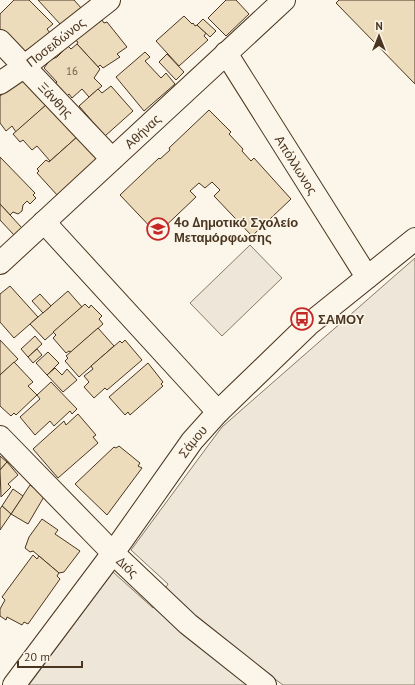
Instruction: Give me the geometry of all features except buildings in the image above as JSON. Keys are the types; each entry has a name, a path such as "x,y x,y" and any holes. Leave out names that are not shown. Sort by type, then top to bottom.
{"street":[{"name":"Ποσειδώνος","path":"0,83 25,66 109,0"},
{"name":"Αθήνας","path":"0,263 284,0"},
{"name":"Ξάνθης","path":"0,41 112,160"},
{"name":"Απόλλωνος","path":"226,53 367,277"},
{"path":"44,222 218,412"},
{"name":"Σάμου","path":"14,685 113,553 192,441 218,412 308,325 415,239"},
{"name":"Διός","path":"0,437 113,553 188,624 265,685"}],"shaded area":[{"path":"250,245 282,278 222,336 190,303"},
{"path":"415,258 415,685 283,685 264,671 252,685 29,685 113,572 153,608 168,584 131,550 210,443 222,427"}],"place":[{"name":"4ο Δημοτικό Σχολείο Μεταμόρφωσης","path":"158,229"},
{"name":"ΣΑΜΟΥ","path":"302,319"}]}
